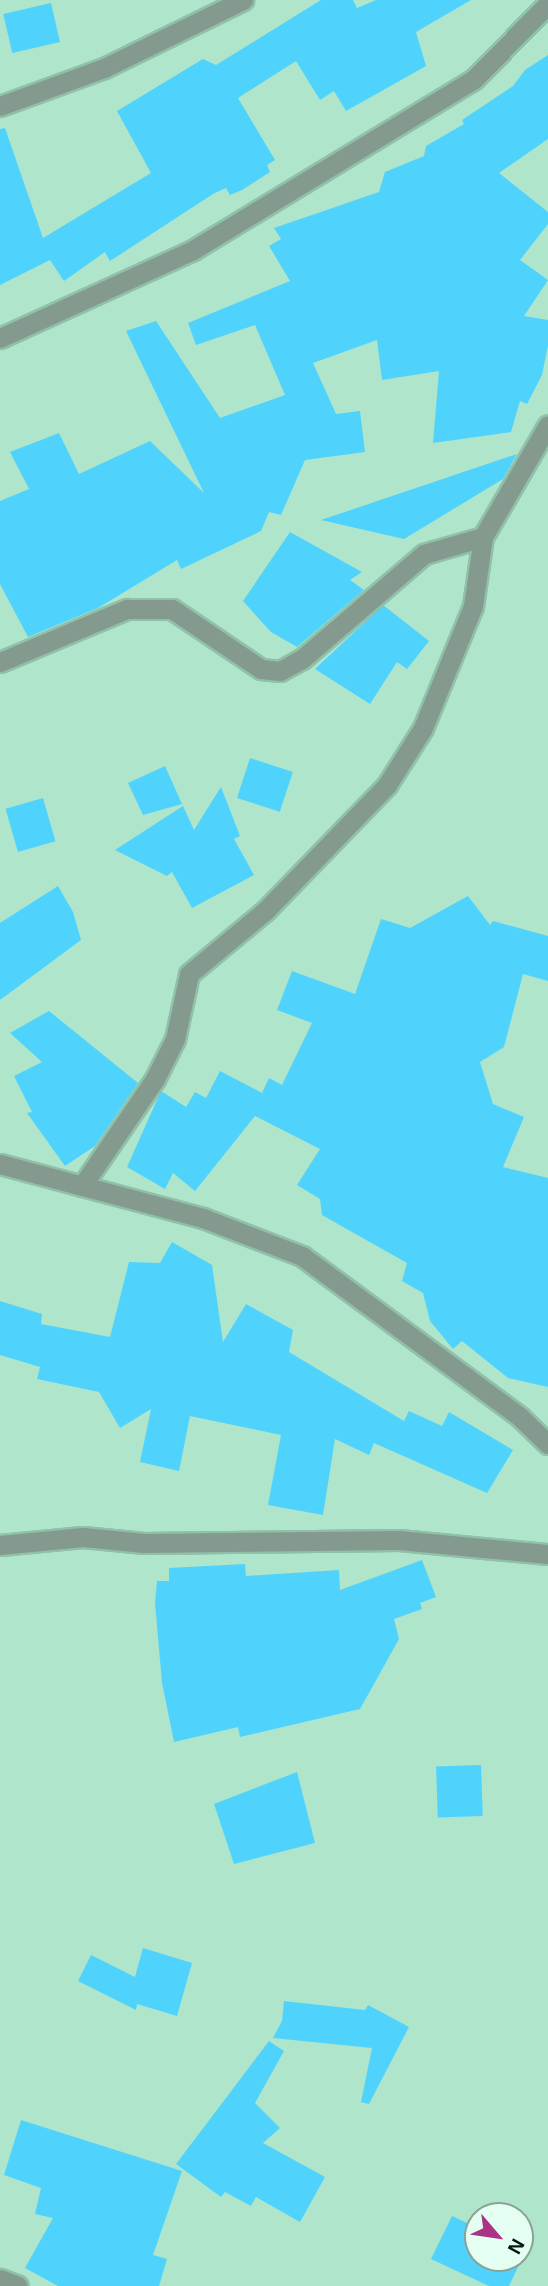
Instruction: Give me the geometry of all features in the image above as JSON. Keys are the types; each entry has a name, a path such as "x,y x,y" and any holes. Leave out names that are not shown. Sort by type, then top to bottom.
{"street":[{"path":"0,106 104,68 243,0"},
{"path":"0,338 205,244 474,79 548,4"},
{"path":"82,1186 155,1079 175,1039 189,974 265,911 387,785 423,728 473,606 483,537 548,425"},
{"path":"0,662 127,610 172,609 261,669 281,671 302,659 424,554 483,537"},
{"path":"0,1164 203,1218 302,1256 520,1417 548,1444"},
{"path":"0,1545 83,1537 144,1543 399,1540 548,1554"},
{"path":"0,2279 18,2286"}],"building":[{"path":"321,0 353,0 357,8 376,0 471,0 416,32 426,66 346,111 334,91 320,100 296,61 238,98 275,160 267,165 270,172 242,190 230,195 226,188 213,194 110,261 105,252 64,281 50,260 0,285 0,129 5,128 43,238 151,173 117,111 203,59 216,65"},
{"path":"51,3 60,42 12,53 3,14"},
{"path":"548,55 548,139 499,173 548,212 548,224 520,260 548,280 524,316 548,320 548,345 542,375 527,404 520,401 511,432 433,443 439,371 382,380 377,340 313,363 336,414 360,411 365,452 305,460 281,515 269,512 261,531 181,569 177,560 98,608 28,637 0,584 0,501 29,489 10,452 59,433 79,474 150,441 204,493 126,331 156,321 220,418 285,395 255,325 196,345 188,323 290,281 269,246 281,239 274,228 379,192 385,172 424,156 426,146 464,124 462,120 513,86 525,70"},
{"path":"517,454 503,479 404,539 321,520"},
{"path":"290,532 362,572 350,580 364,590 297,647 271,632 243,601"},
{"path":"383,605 429,641 407,669 397,662 370,704 315,669"},
{"path":"250,758 293,772 280,812 237,798"},
{"path":"165,766 182,804 143,815 128,783"},
{"path":"221,787 240,836 234,839 254,875 192,908 172,872 167,876 115,850 183,806 194,830"},
{"path":"43,798 55,841 18,852 6,809"},
{"path":"58,886 73,912 81,940 0,1000 0,923"},
{"path":"468,896 490,925 493,921 548,936 548,981 523,974 504,1047 480,1062 493,1104 524,1117 503,1167 548,1178 548,1387 508,1378 462,1341 453,1349 430,1321 423,1293 402,1281 407,1263 322,1215 320,1199 297,1185 320,1149 255,1116 195,1191 173,1173 165,1189 127,1167 161,1091 186,1107 195,1092 206,1098 220,1071 262,1093 269,1078 282,1085 312,1023 277,1010 292,971 355,994 381,919 410,928"},
{"path":"49,1011 138,1083 95,1146 65,1166 27,1113 32,1112 14,1076 42,1062 10,1033"},
{"path":"172,1242 212,1265 223,1342 246,1304 293,1330 289,1352 404,1421 409,1411 442,1426 449,1412 513,1450 487,1493 374,1443 369,1455 335,1439 323,1515 268,1505 281,1435 190,1416 179,1471 140,1462 151,1409 120,1428 99,1392 37,1379 40,1367 0,1355 0,1301 42,1314 41,1324 110,1337 129,1262 160,1263"},
{"path":"422,1560 436,1597 420,1603 422,1609 394,1619 399,1639 360,1709 240,1737 238,1727 174,1742 162,1683 155,1603 157,1581 169,1581 169,1568 245,1564 246,1576 339,1570 340,1590"},
{"path":"481,1765 483,1816 438,1818 436,1767"},
{"path":"297,1772 315,1843 234,1864 214,1804"},
{"path":"143,1948 192,1963 177,2016 137,2004 136,2010 78,1981 91,1955 135,1977"},
{"path":"284,2001 365,2010 368,2005 409,2027 369,2104 361,2102 372,2048 273,2038 282,2021"},
{"path":"269,2041 284,2051 255,2103 280,2128 263,2143 325,2177 300,2222 256,2197 251,2206 225,2192 221,2197 176,2164"},
{"path":"21,2120 182,2171 153,2255 167,2259 159,2286 58,2286 25,2268 53,2218 35,2214 41,2188 4,2175"},
{"path":"452,2216 464,2222 464,2272 516,2272 509,2286 489,2286 431,2259"}]}
